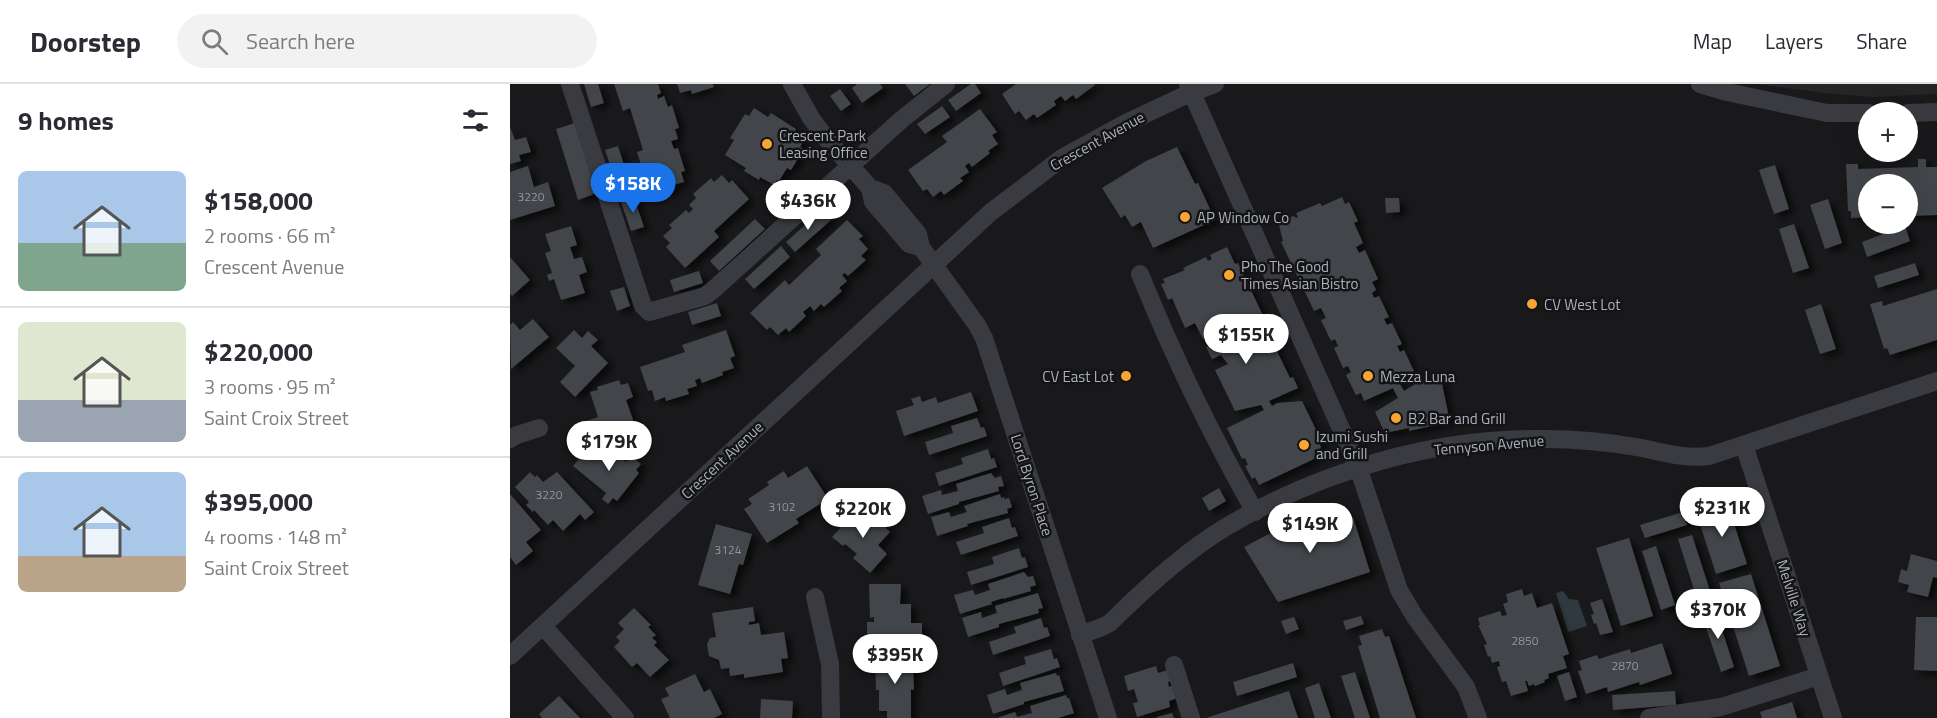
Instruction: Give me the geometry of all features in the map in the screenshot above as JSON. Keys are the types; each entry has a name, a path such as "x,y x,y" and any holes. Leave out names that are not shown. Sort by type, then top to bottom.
{"street":[{"path":"570,84 643,306 649,312 705,296 713,290 849,165 946,84"},
{"path":"792,84 811,118 870,188 884,193 918,234 921,247 934,264"},
{"name":"Crescent Avenue","path":"510,656 991,212 1062,158 1189,88 1215,84"},
{"path":"1700,84 1827,113 1858,113"},
{"path":"1189,88 1358,467 1399,590 1415,617 1466,687 1478,718"},
{"path":"1918,113 1937,112"},
{"name":"Lord Byron Place","path":"934,264 977,325 987,345 1108,718"},
{"path":"1140,274 1158,320 1230,468 1255,512"},
{"name":"Tennyson Avenue","path":"1080,635 1110,622 1186,555 1225,528 1316,483 1358,467 1418,452 1508,440 1590,441 1642,448 1687,458 1709,456 1937,381"},
{"path":"510,439 539,428"},
{"name":"Melville Way","path":"1744,445 1833,718"},
{"path":"815,597 830,664 831,718"},
{"path":"543,626 625,718"},
{"path":"1174,664 1191,718"},
{"path":"1649,718 1721,707 1819,675"}],"shaded area":[{"path":"1757,84 1937,84 1937,94 1873,97"},
{"path":"1563,591 1569,599 1578,600 1587,626 1568,632 1556,593"}],"building":[{"path":"584,84 598,84 604,103 591,107"},
{"path":"614,84 658,84 661,93 657,95 658,99 664,96 668,107 672,105 679,128 675,129 678,139 671,141 674,149 678,148 685,171 681,172 684,182 673,185 674,190 651,197 637,152 643,150 630,108 623,111"},
{"path":"677,84 713,84 714,87 692,94 691,90 680,93"},
{"path":"857,84 880,84 883,88 862,103 852,88"},
{"path":"905,84 930,84 914,96"},
{"path":"971,84 975,84 981,93 956,111 948,100"},
{"path":"1016,84 1095,85 1076,99 1073,95 1065,101 1061,96 1054,101 1056,105 1037,118 1034,114 1026,120 1019,111 1015,114 1002,94"},
{"path":"840,89 851,104 841,111 830,96"},
{"path":"942,106 950,117 925,134 917,124"},
{"name":"Crescent Park Leasing Office","path":"754,108 768,117 771,113 796,129 795,132 805,139 800,147 804,149 791,170 787,168 774,185 760,177 759,180 744,171 746,168 725,155 734,140 730,138 745,114 749,116"},
{"path":"980,109 997,132 992,135 998,144 972,167 969,163 965,166 969,172 960,178 963,181 944,195 941,191 933,197 927,189 923,191 908,170 947,142 942,136"},
{"path":"575,123 597,193 578,200 556,129"},
{"path":"510,127 515,140 526,137 531,152 519,155 521,161 510,164"},
{"path":"618,146 630,184 618,188 605,150"},
{"path":"1177,147 1195,184 1198,183 1215,220 1153,248 1141,222 1132,227 1125,215 1121,218 1102,188 1146,161"},
{"path":"1918,159 1926,159 1926,167 1937,167 1937,215 1918,216 1918,174 1858,174 1858,218 1851,218 1851,211 1848,211 1846,164 1858,164 1858,169 1918,167"},
{"path":"1775,165 1789,209 1774,214 1759,170"},
{"path":"528,166 534,187 548,182 555,206 510,220 510,172"},
{"path":"722,175 729,183 732,180 749,199 714,231 719,237 685,268 666,247 670,243 663,236 672,228 669,225 686,210 689,213 693,209 689,205 696,198 693,194 711,178 714,182"},
{"path":"1342,197 1345,204 1349,202 1358,221 1354,223 1363,243 1356,247 1359,253 1365,250 1378,279 1372,282 1376,290 1372,293 1374,298 1379,296 1389,317 1384,319 1387,325 1392,323 1402,344 1397,346 1400,352 1404,350 1414,371 1397,379 1404,391 1417,383 1441,379 1450,422 1409,431 1409,428 1385,433 1375,412 1398,398 1393,388 1364,401 1361,393 1356,395 1346,375 1351,372 1348,366 1343,368 1334,348 1338,346 1335,339 1331,341 1321,320 1326,318 1321,308 1314,311 1281,242 1283,241 1278,221 1294,216 1296,218 1298,217 1296,213 1320,203 1322,206"},
{"path":"634,198 644,227 631,231 621,202"},
{"path":"1385,198 1399,198 1400,212 1386,213"},
{"path":"1828,199 1842,243 1825,249 1810,205"},
{"path":"822,210 831,220 795,252 786,242"},
{"path":"755,219 765,229 719,271 710,261"},
{"path":"847,220 863,236 859,239 868,249 861,256 866,260 848,276 845,273 842,275 847,281 839,288 842,291 824,307 821,304 814,311 810,306 803,312 806,316 789,332 786,328 778,335 770,327 767,330 750,313 785,280 789,285 821,255 816,249"},
{"path":"1794,224 1809,268 1793,273 1779,229"},
{"path":"571,226 577,245 570,247 574,259 582,257 587,272 579,275 585,293 561,300 554,279 549,281 547,275 552,273 545,253 551,251 545,234"},
{"path":"1884,234 1908,234 1910,241 1867,257 1862,242"},
{"path":"781,246 790,257 754,289 745,279"},
{"path":"1227,247 1235,264 1238,263 1267,324 1265,325 1269,333 1264,336 1268,345 1273,343 1290,378 1293,377 1298,388 1269,401 1272,406 1277,403 1302,401 1322,442 1319,443 1321,447 1314,459 1259,485 1255,477 1252,479 1245,466 1248,465 1245,458 1242,459 1227,428 1264,410 1261,405 1235,411 1215,370 1228,364 1221,355 1212,359 1206,347 1215,343 1211,335 1203,339 1195,323 1185,328 1172,298 1168,300 1161,284 1165,283 1163,279 1185,270 1183,268 1206,257 1208,261 1212,259 1210,255"},
{"path":"510,257 530,280 512,296 510,294"},
{"path":"1915,263 1919,275 1878,288 1874,276"},
{"path":"699,271 703,283 674,292 670,280"},
{"path":"624,287 630,306 617,311 610,291"},
{"path":"1937,289 1937,340 1890,355 1887,348 1884,349 1870,304 1882,301 1883,306"},
{"path":"717,303 721,316 692,325 688,312"},
{"path":"1821,304 1836,349 1820,354 1805,310"},
{"path":"533,319 549,337 511,369 510,325 513,322 520,330"},
{"path":"574,330 582,338 588,331 598,340 591,346 608,363 575,397 560,382 575,366 556,348"},
{"path":"726,330 735,356 730,358 734,368 702,383 700,378 695,380 697,386 687,389 689,394 666,401 665,397 655,401 652,390 648,391 640,367 685,352 682,345"},
{"path":"619,380 621,385 628,383 633,397 626,400 636,428 610,437 609,434 592,439 586,421 598,417 590,392 598,390 597,387"},
{"path":"971,392 978,411 904,436 896,411 914,405 911,399 920,396 922,402 936,397 938,403"},
{"path":"977,418 987,436 929,455 925,442 953,433 951,426"},
{"path":"601,443 626,462 631,456 641,464 636,470 639,473 617,501 613,498 608,504 602,499 606,493 573,466 585,452 597,461 600,458 593,453"},
{"path":"988,449 997,467 939,486 935,473 963,464 961,458"},
{"path":"807,466 828,499 796,519 799,523 767,543 744,509 752,504 748,499 769,485 767,482 784,471 788,478"},
{"path":"530,472 535,477 537,475 543,482 557,472 594,512 585,520 580,514 563,531 553,520 548,525 526,505 529,502 515,487"},
{"path":"991,473 995,478 1001,476 1004,486 998,487 999,491 959,502 959,504 928,514 922,496 941,490 942,495 958,491 956,484"},
{"path":"1219,488 1226,501 1209,511 1202,498"},
{"path":"510,494 541,530 526,542 533,551 516,565 510,557"},
{"path":"1000,494 1001,498 1009,498 1012,507 1007,509 1008,513 967,524 968,526 937,536 931,517 949,512 951,517 967,512 964,506"},
{"path":"1727,502 1747,564 1716,574 1696,512"},
{"path":"860,506 873,517 871,520 877,526 880,522 890,532 878,545 887,554 870,573 853,558 857,554 832,537"},
{"path":"1326,506 1328,510 1340,508 1353,517 1370,572 1278,602 1244,547"},
{"path":"1683,512 1687,525 1645,538 1640,525"},
{"path":"1009,518 1018,536 961,555 956,542 984,533 982,527"},
{"path":"716,524 752,534 743,565 739,564 730,594 698,585"},
{"path":"1692,535 1711,594 1697,599 1678,539"},
{"path":"1629,538 1653,616 1621,626 1596,548"},
{"path":"1656,546 1675,605 1661,610 1642,551"},
{"path":"1019,548 1028,567 971,585 967,572 994,564 992,557"},
{"path":"1911,554 1937,561 1937,578 1933,577 1928,597 1907,592 1909,585 1898,582 1901,569 1907,571"},
{"path":"1024,572 1028,577 1033,576 1036,585 1030,587 1031,591 1003,598 960,614 954,595 973,590 975,595 990,590 988,584"},
{"path":"1751,574 1780,666 1749,676 1719,583"},
{"path":"869,584 901,584 900,604 911,604 911,623 922,623 922,641 914,641 913,645 870,645 867,622 874,622 874,617 870,618"},
{"path":"1522,589 1524,596 1532,593 1537,608 1552,603 1569,654 1563,656 1567,668 1548,674 1549,678 1544,680 1545,682 1535,686 1534,684 1529,686 1525,681 1528,691 1511,696 1506,681 1502,682 1497,667 1500,666 1499,661 1492,663 1490,656 1488,657 1484,645 1487,644 1478,625 1480,625 1478,618 1500,611 1502,616 1507,615 1503,604 1508,602 1506,594"},
{"path":"1038,593 1043,608 1038,609 1039,613 999,624 999,627 968,637 962,618 981,612 982,618 997,613 995,606"},
{"path":"1602,599 1613,632 1600,635 1591,615 1594,614 1590,603"},
{"path":"753,607 755,621 749,622 749,625 759,623 761,635 784,632 788,658 781,659 783,672 744,678 744,674 730,676 729,668 721,669 719,660 709,656 707,644 710,638 716,637 712,613"},
{"path":"634,608 651,625 648,627 656,635 652,638 657,642 654,645 669,660 650,677 637,663 632,667 614,647 620,641 616,637 624,629 618,623"},
{"path":"1715,608 1734,667 1721,672 1701,613"},
{"path":"1361,616 1364,624 1346,630 1343,621"},
{"path":"1294,617 1299,629 1286,634 1281,621"},
{"path":"1916,617 1937,617 1937,671 1914,670"},
{"path":"1041,618 1050,636 993,655 989,642 1016,633 1014,627"},
{"path":"1382,629 1385,637 1389,636 1416,718 1380,718 1358,646 1362,645 1359,636"},
{"path":"1662,643 1672,674 1640,685 1639,682 1608,692 1607,687 1586,694 1578,671 1582,670 1579,661 1597,655 1599,659 1630,649 1631,653"},
{"path":"1051,649 1060,667 1003,686 999,673 1026,664 1024,657"},
{"path":"909,654 910,669 913,668 914,690 911,689 911,718 887,718 887,711 879,711 875,655"},
{"path":"1293,663 1297,677 1237,696 1233,682"},
{"path":"1156,666 1158,673 1168,670 1172,681 1168,682 1169,687 1173,685 1177,698 1169,701 1170,707 1137,717 1133,703 1138,702 1134,689 1128,691 1124,676"},
{"path":"1355,672 1370,718 1355,718 1341,676"},
{"path":"1569,672 1577,697 1565,701 1557,676"},
{"path":"1056,673 1057,676 1059,675 1064,691 1024,702 1024,704 993,714 987,695 1005,689 1007,695 1022,690 1020,683"},
{"path":"695,674 704,692 710,689 722,714 714,718 670,718 661,699 669,696 665,688"},
{"path":"1319,683 1331,718 1315,718 1305,688"},
{"path":"1289,691 1298,718 1206,718"},
{"path":"1675,691 1676,705 1613,710 1612,695"},
{"path":"1066,695 1074,713 1058,718 997,718 1015,712 1017,717 1032,713 1030,706"},
{"path":"559,696 580,718 542,718 539,714"},
{"path":"761,699 793,701 792,718 760,718"},
{"path":"1792,702 1797,718 1762,718 1760,712"},
{"path":"1172,713 1174,718 1157,718 1157,717"}],"place":[{"name":"Crescent Park Leasing Office","path":"767,144"},
{"name":"AP Window Co","path":"1185,217"},
{"name":"Pho The Good Times Asian Bistro","path":"1229,275"},
{"name":"CV West Lot","path":"1532,304"},
{"name":"CV East Lot","path":"1126,376"},
{"name":"Mezza Luna","path":"1368,376"},
{"name":"B2 Bar and Grill","path":"1396,418"},
{"name":"Izumi Sushi and Grill","path":"1304,445"}]}
